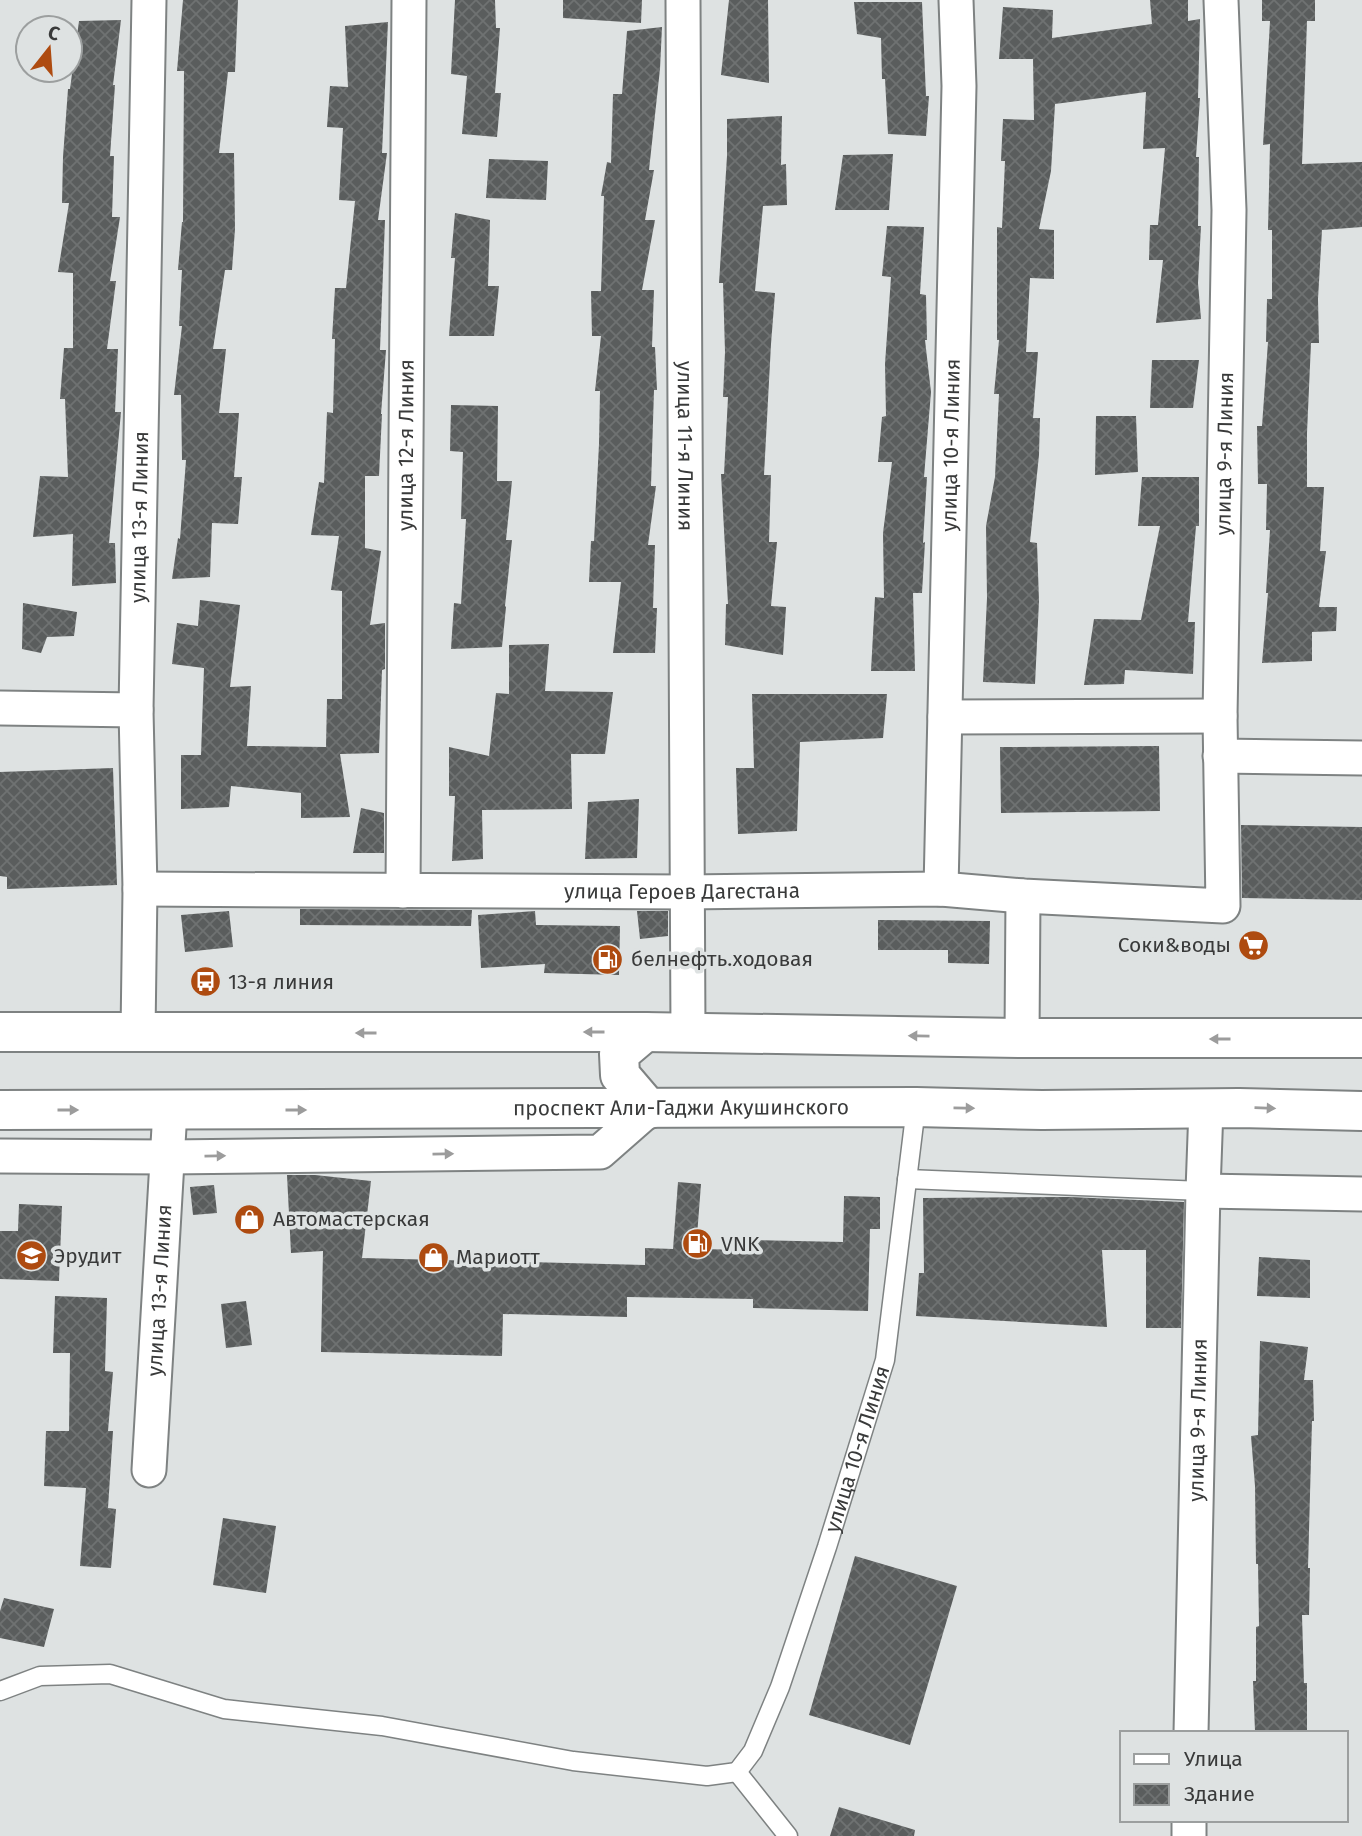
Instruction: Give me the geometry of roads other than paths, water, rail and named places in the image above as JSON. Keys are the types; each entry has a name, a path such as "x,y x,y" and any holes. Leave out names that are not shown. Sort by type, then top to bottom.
{"main road":[{"path":"0,1032 645,1032 1022,1038 1362,1038"},
{"path":"645,1032 619,1054 620,1075 649,1109"},
{"name":"проспект Али-Гаджи Акушинского","path":"0,1110 916,1107 1362,1111"}],"street":[{"name":"улица 13-я Линия","path":"138,1033 140,889 136,710 149,0"},
{"name":"улица 12-я Линия","path":"403,891 409,0"},
{"name":"улица 11-я Линия","path":"683,0 688,1033"},
{"name":"улица 10-я Линия","path":"941,889 959,86 956,0"},
{"name":"улица 9-я Линия","path":"1221,0 1229,210 1220,716 1223,906"},
{"path":"0,708 136,710"},
{"path":"945,717 1220,716"},
{"path":"1220,756 1362,758"},
{"name":"улица Героев Дагестана","path":"140,889 687,892 941,889 1223,906"},
{"path":"1022,1038 1023,896"},
{"name":"улица 9-я Линия","path":"1191,1731 1206,1108"},
{"path":"0,1156 167,1157 600,1152 649,1109"},
{"name":"улица 13-я Линия","path":"149,1470 170,1110"},
{"path":"1203,1191 1362,1194"}],"lane":[{"name":"улица 10-я Линия","path":"737,1772 753,1751 780,1686 827,1547 885,1360 916,1107"},
{"path":"907,1179 1203,1191"},
{"path":"0,1691 40,1676 110,1674 224,1709 382,1726 573,1761 707,1776 737,1772 788,1836"}],"place":[{"name":"Соки&воды","path":"1254,945"},
{"name":"белнефть.ходовая","path":"608,959"},
{"name":"13-я линия","path":"205,982"},
{"name":"Автомастерская","path":"250,1219"},
{"name":"VNK","path":"698,1244"},
{"name":"Эрудит","path":"31,1256"},
{"name":"Мариотт","path":"433,1257"}]}
